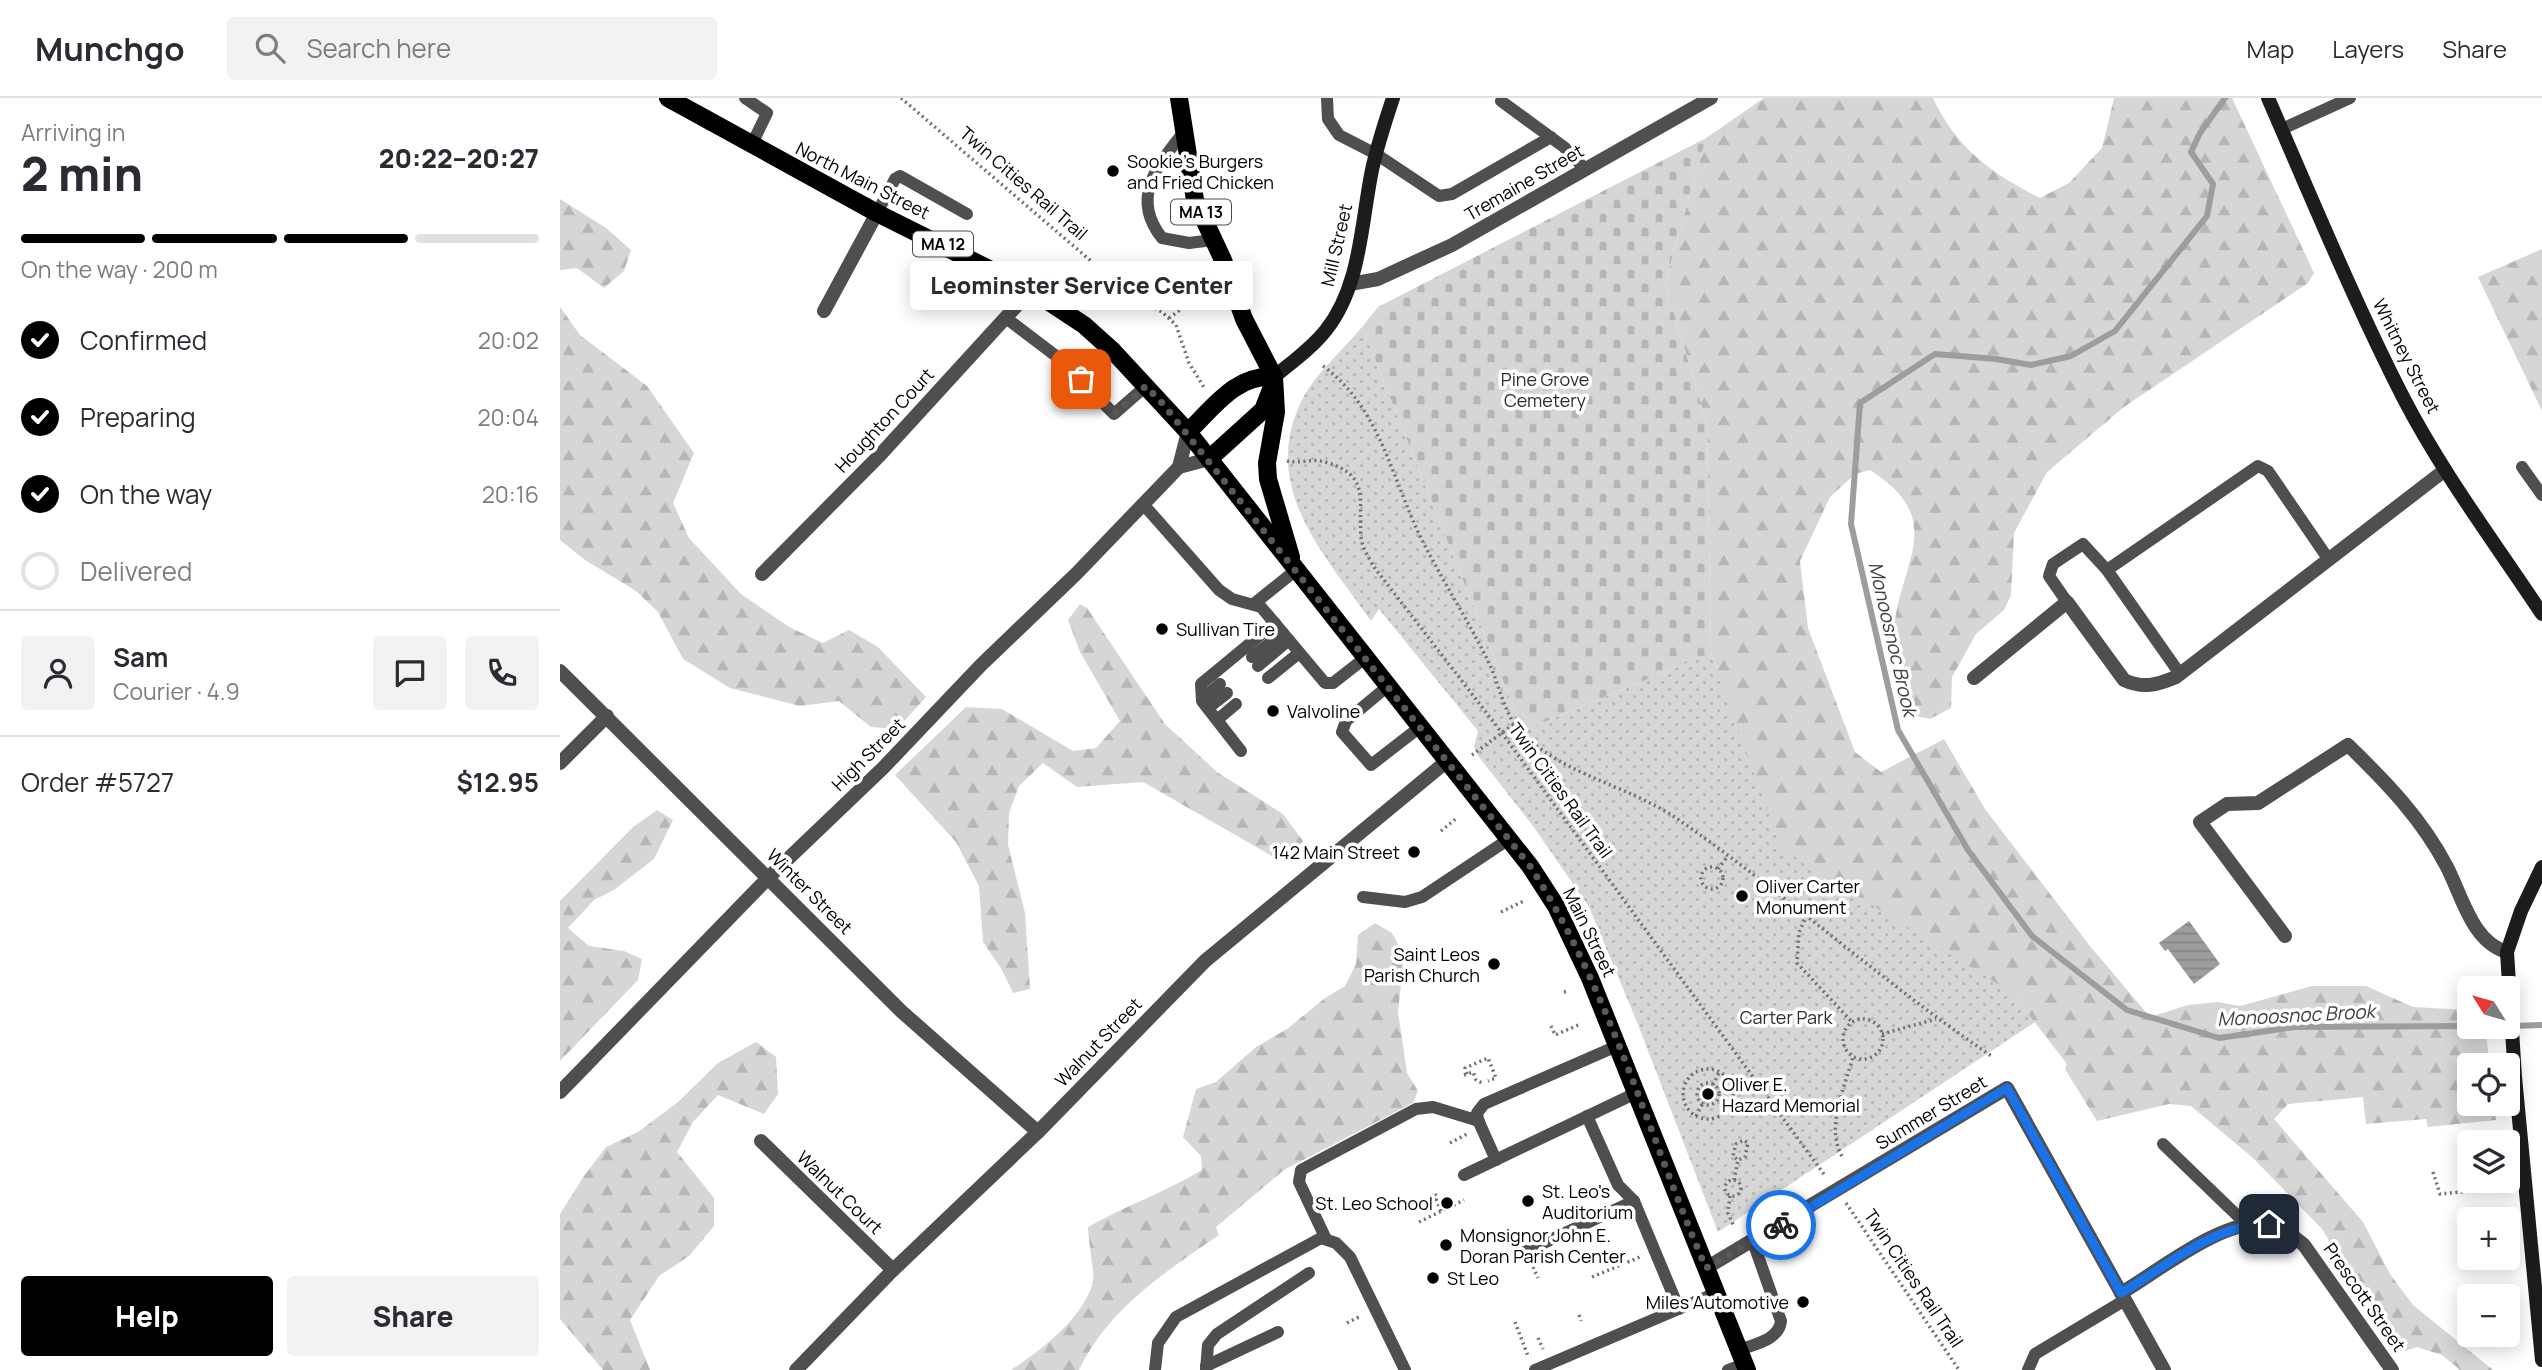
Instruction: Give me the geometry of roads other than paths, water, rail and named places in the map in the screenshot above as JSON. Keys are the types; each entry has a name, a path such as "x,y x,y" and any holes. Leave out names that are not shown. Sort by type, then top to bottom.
{"main road":[{"name":"North Main Street","path":"668,98 877,213 1031,290 1084,325 1188,432 1296,570"},
{"name":"MA 13","path":"1179,98 1195,200 1244,319 1274,377"},
{"name":"Mill Street","path":"1274,377 1327,329 1350,284 1376,154 1393,98"},
{"name":"Whitney Street","path":"2269,98 2362,311 2405,400 2445,471 2542,614"},
{"path":"1188,432 1239,384 1255,376 1274,377"},
{"path":"1209,459 1263,410 1270,396 1274,377"},
{"path":"1274,377 1276,412 1267,463 1268,479 1273,504 1296,570"},
{"name":"Main Street","path":"1296,570 1509,839 1556,906 1590,978 1617,1045 1716,1293 1739,1364"},
{"path":"2542,867 2521,911 2507,952 2515,1077 2542,1351"}],"street":[{"name":"Tremaine Street","path":"1350,284 1378,279 1413,264 1711,98"},
{"path":"824,311 877,213"},
{"name":"Houghton Court","path":"762,574 880,455 1031,290"},
{"name":"High Street","path":"560,1093 769,877 883,768 981,665 1179,467 1188,432"},
{"path":"1179,467 1209,459"},
{"path":"1974,678 2067,602 2124,680 2137,686 2157,685 2180,674 2445,471"},
{"name":"Winter Street","path":"560,671 901,1011 1038,1132"},
{"path":"560,763 607,716"},
{"path":"2285,936 2200,822 2227,804 2258,803 2348,745 2394,790 2421,823 2447,867 2472,922 2496,949 2507,952"},
{"name":"Walnut Street","path":"796,1370 893,1270 1038,1132 1205,961 1447,761"},
{"name":"Summer Street","path":"1706,1268 2007,1088 2164,1370"},
{"name":"Walnut Court","path":"761,1141 893,1270"},
{"path":"2123,1296 2223,1232 2246,1224"},
{"name":"Prescott Street","path":"2246,1224 2269,1224 2288,1232 2304,1245 2392,1370"}],"lane":[{"path":"744,98 767,113 751,146"},
{"path":"1326,98 1328,119 1339,135 1376,154 1444,197 1551,137"},
{"path":"2282,129 2350,98"},
{"path":"1501,101 1572,153 1585,169"},
{"path":"1184,134 1155,168 1149,187 1147,210 1152,226 1162,238 1189,243 1213,240"},
{"path":"877,213 895,179 900,176 967,214"},
{"path":"1006,318 1060,359 1114,414 1146,386"},
{"path":"2107,570 2258,466 2268,471 2329,560"},
{"path":"2522,467 2542,495"},
{"path":"1143,504 1219,590 1233,599 1255,603 1328,685 1365,658"},
{"path":"2067,602 2049,576 2053,564 2083,544 2107,570 2180,674"},
{"path":"1255,603 1296,570"},
{"path":"1255,662 1282,632"},
{"path":"1241,751 1205,704 1199,690 1204,680 1282,632"},
{"path":"1268,678 1300,653"},
{"path":"1388,686 1342,724 1342,732 1350,743 1371,765 1420,727"},
{"path":"1205,704 1223,688"},
{"path":"1217,720 1236,704"},
{"path":"1363,897 1405,902 1422,897 1509,839"},
{"path":"1496,1160 1479,1121 1478,1113 1483,1104 1617,1045"},
{"path":"1464,1175 1636,1093"},
{"path":"1326,1239 1299,1182 1301,1170 1416,1109 1433,1107 1479,1121"},
{"path":"1587,1116 1618,1185 1634,1201 1679,1309"},
{"path":"2163,1144 2246,1224"},
{"path":"1518,1255 1634,1201"},
{"path":"1155,1370 1158,1343 1176,1317 1314,1239 1326,1239 1336,1243 1350,1257 1405,1370"},
{"path":"1739,1364 1774,1336 1781,1321 1753,1242"},
{"path":"1206,1368 1208,1345 1217,1334 1309,1273"},
{"path":"1535,1370 1716,1293"},
{"path":"2028,1370 2035,1354 2123,1296"},
{"path":"1206,1368 1278,1332"}],"waterway":[{"name":"Monoosnoc Brook","path":"2225,98 2200,133 2191,152 2213,184 2207,216 2115,331 2071,356 2031,365 1935,354 1860,403 1851,524 1898,730 1968,850 2032,936 2127,1010 2219,1038 2295,1027 2457,1026"},
{"name":"Monoosnoc Brook","path":"2520,1026 2542,1025"}],"place":[{"name":"Sookie's Burgers and Fried Chicken","path":"1113,171"},
{"name":"Leominster Service Center","path":"1081,379"},
{"name":"Sullivan Tire","path":"1162,629"},
{"name":"Valvoline","path":"1273,711"},
{"name":"142 Main Street","path":"1414,852"},
{"name":"Oliver Carter Monument","path":"1742,896"},
{"name":"Saint Leos Parish Church","path":"1494,964"},
{"name":"Oliver E. Hazard Memorial","path":"1708,1094"},
{"name":"St. Leo's Auditorium","path":"1528,1201"},
{"name":"St. Leo School","path":"1447,1203"},
{"name":"Monsignor John E. Doran Parish Center","path":"1446,1245"},
{"name":"St Leo","path":"1433,1278"},
{"name":"Miles Automotive","path":"1803,1302"}],"park label":[{"name":"Pine Grove Cemetery","path":"1545,389"},
{"name":"Carter Park","path":"1786,1017"}]}
